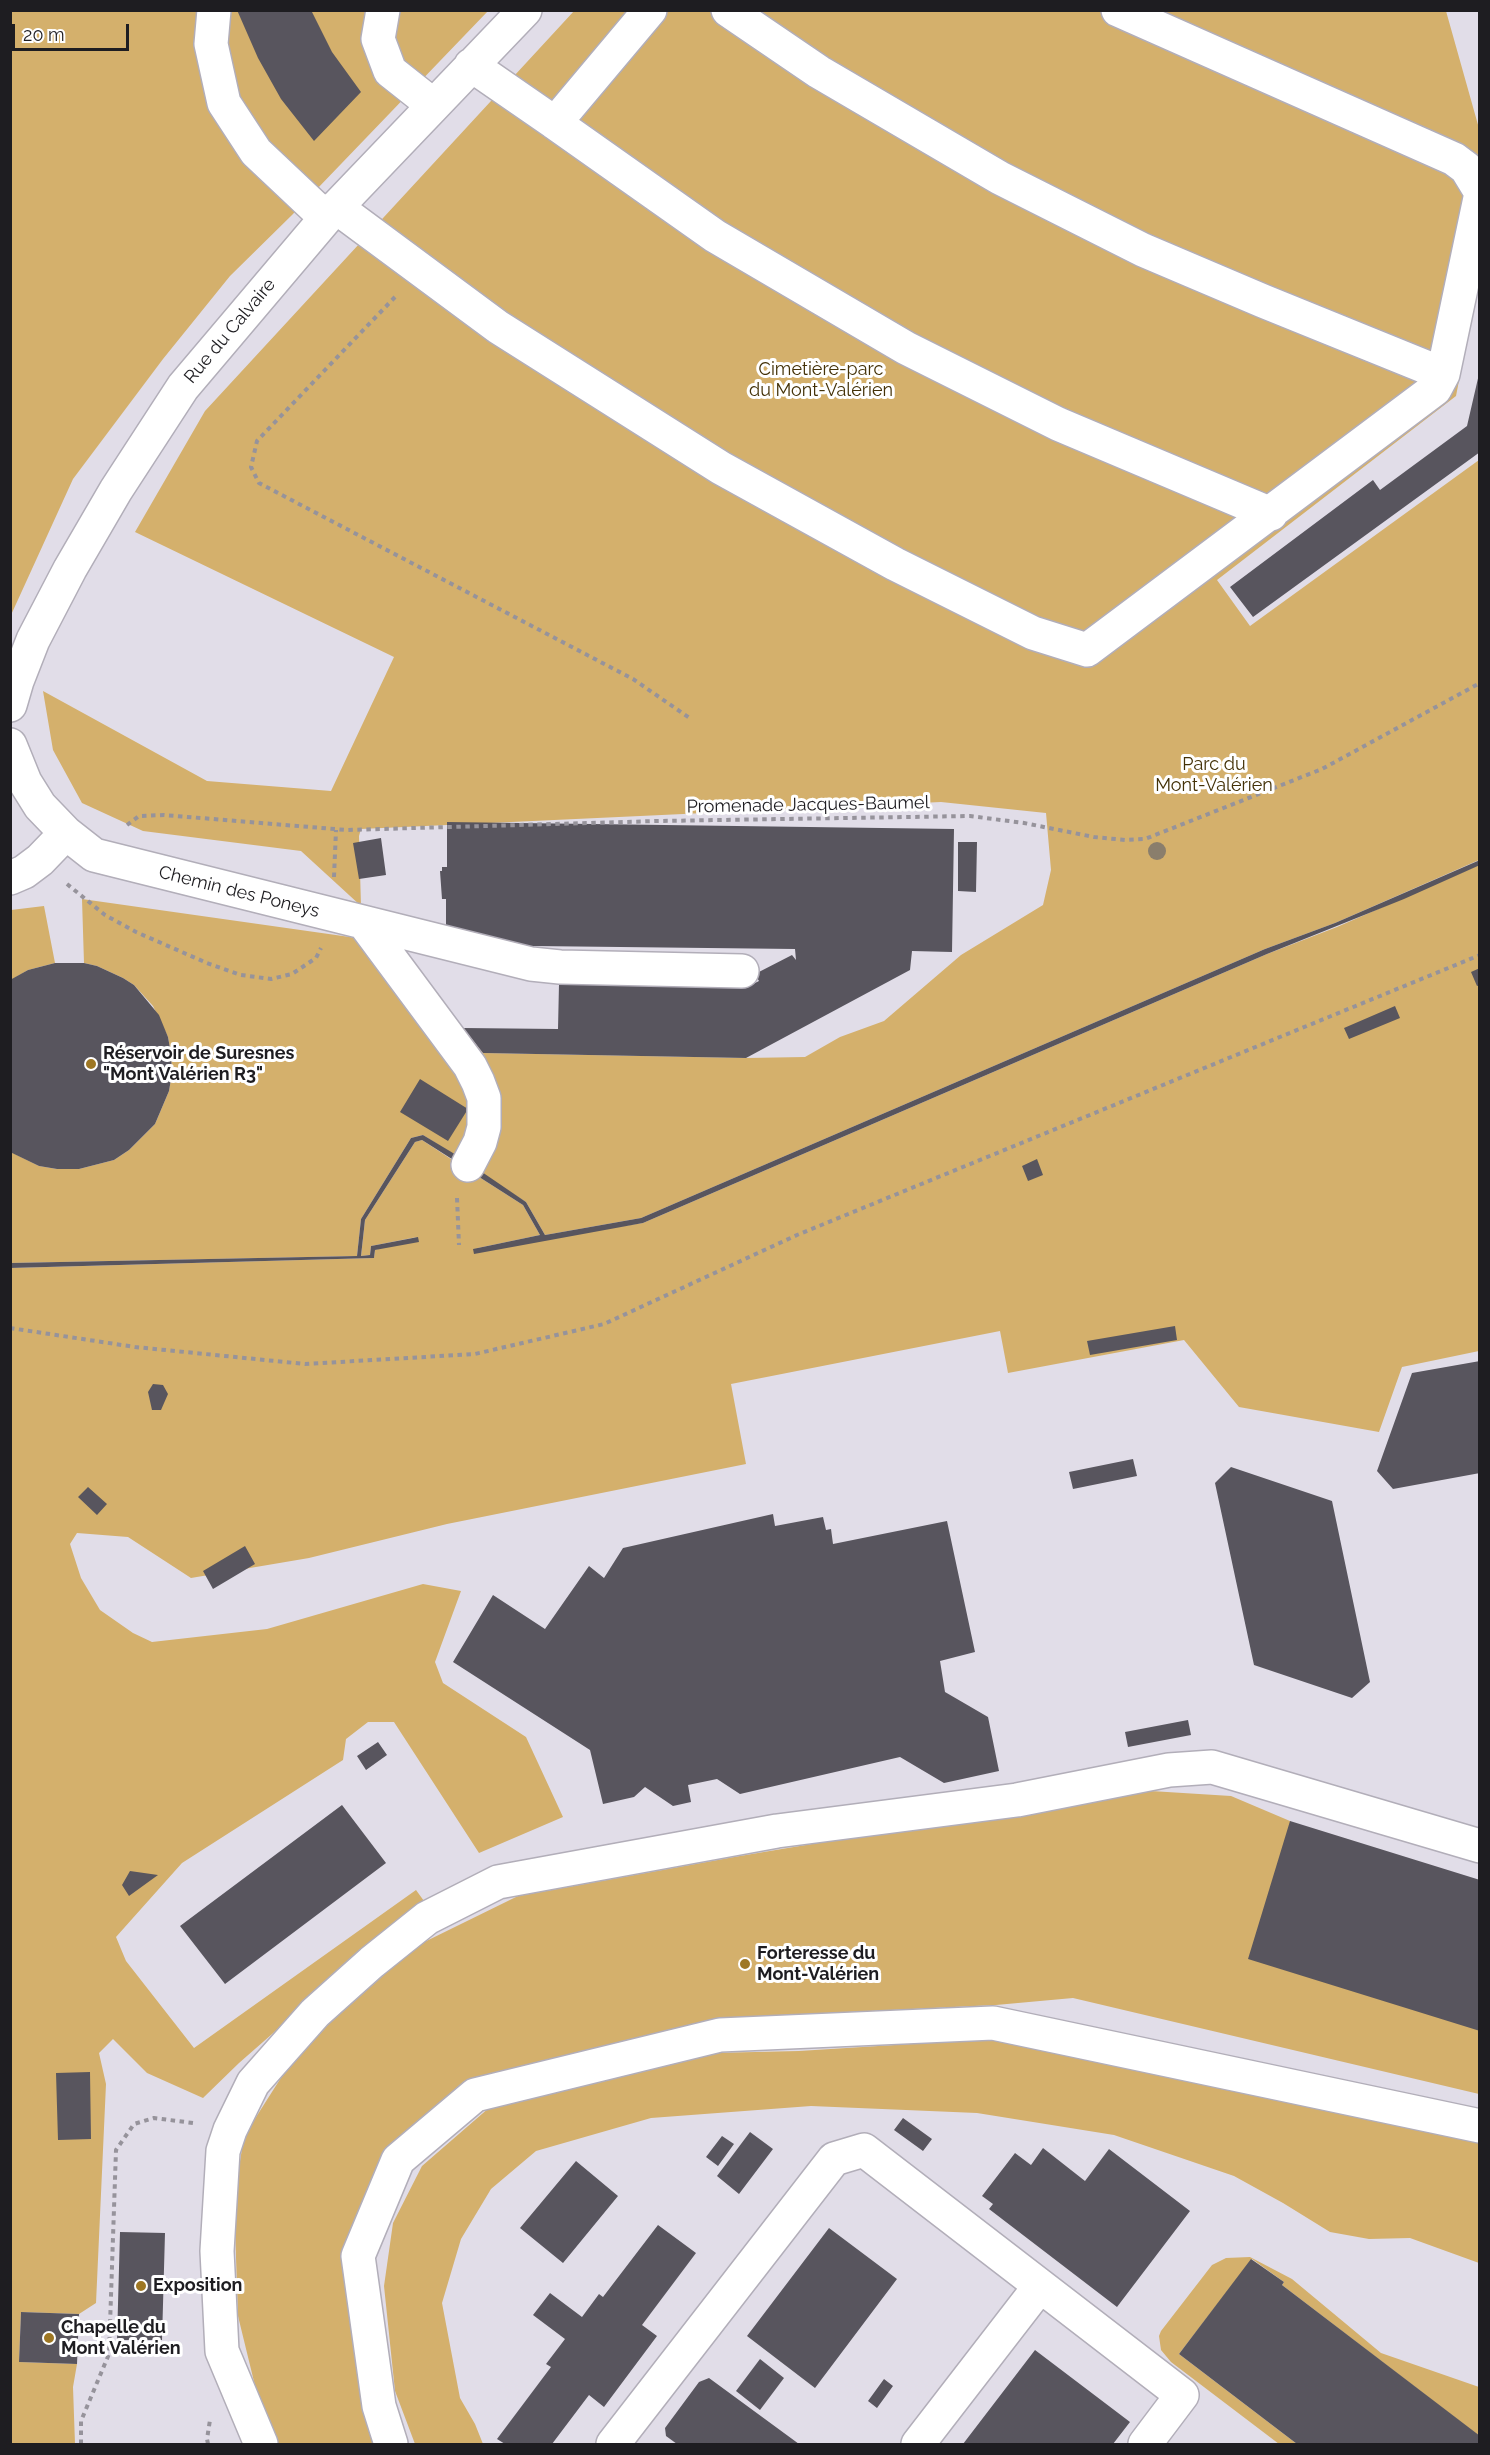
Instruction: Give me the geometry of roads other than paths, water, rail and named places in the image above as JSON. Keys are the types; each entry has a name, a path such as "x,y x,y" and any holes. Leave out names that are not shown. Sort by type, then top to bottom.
{"street":[{"path":"214,10 211,44 224,103 256,152 331,213 421,270 498,327 721,468 927,580 1033,633 1087,650 1435,390 1443,374 1472,270 1479,198"},
{"path":"383,10 378,39 390,70 433,105"},
{"name":"Rue du Calvaire","path":"10,705 33,640 70,569 116,490 183,387 331,213 525,10"},
{"path":"555,123 650,10"},
{"path":"728,10 819,72 1000,178 1143,249 1263,301 1443,374"},
{"path":"1118,10 1454,159 1466,168 1479,191"},
{"path":"471,65 716,236 906,348 1058,424 1271,514"},
{"path":"10,745 25,782 40,806 66,832 40,860 24,872 10,878"},
{"name":"Chemin des Poneys","path":"66,832 94,855 531,964 560,967 742,971"},
{"path":"374,925 470,1066 478,1082 484,1098 484,1127 480,1142 468,1165"},
{"path":"261,2445 222,2351 217,2251 223,2151 230,2130 254,2083 315,2013 372,1962 427,1918 498,1882 777,1831 1017,1800 1169,1770 1212,1767 1479,1846"},
{"path":"391,2445 379,2406 358,2256 398,2160 475,2095 720,2035 993,2023 1479,2126"},
{"path":"613,2445 834,2159 864,2150 1182,2396 1145,2445"},
{"path":"918,2445 1040,2286"}],"place":[{"name":"Réservoir de Suresnes \"Mont Valérien R3\"","path":"91,1064"},
{"name":"Forteresse du Mont-Valérien","path":"745,1964"},
{"name":"Exposition","path":"141,2286"},
{"name":"Chapelle du Mont Valérien","path":"49,2338"}],"park label":[{"name":"Cimetière-parc du Mont-Valérien","path":"821,380"},
{"name":"Parc du Mont-Valérien","path":"1214,775"}]}
